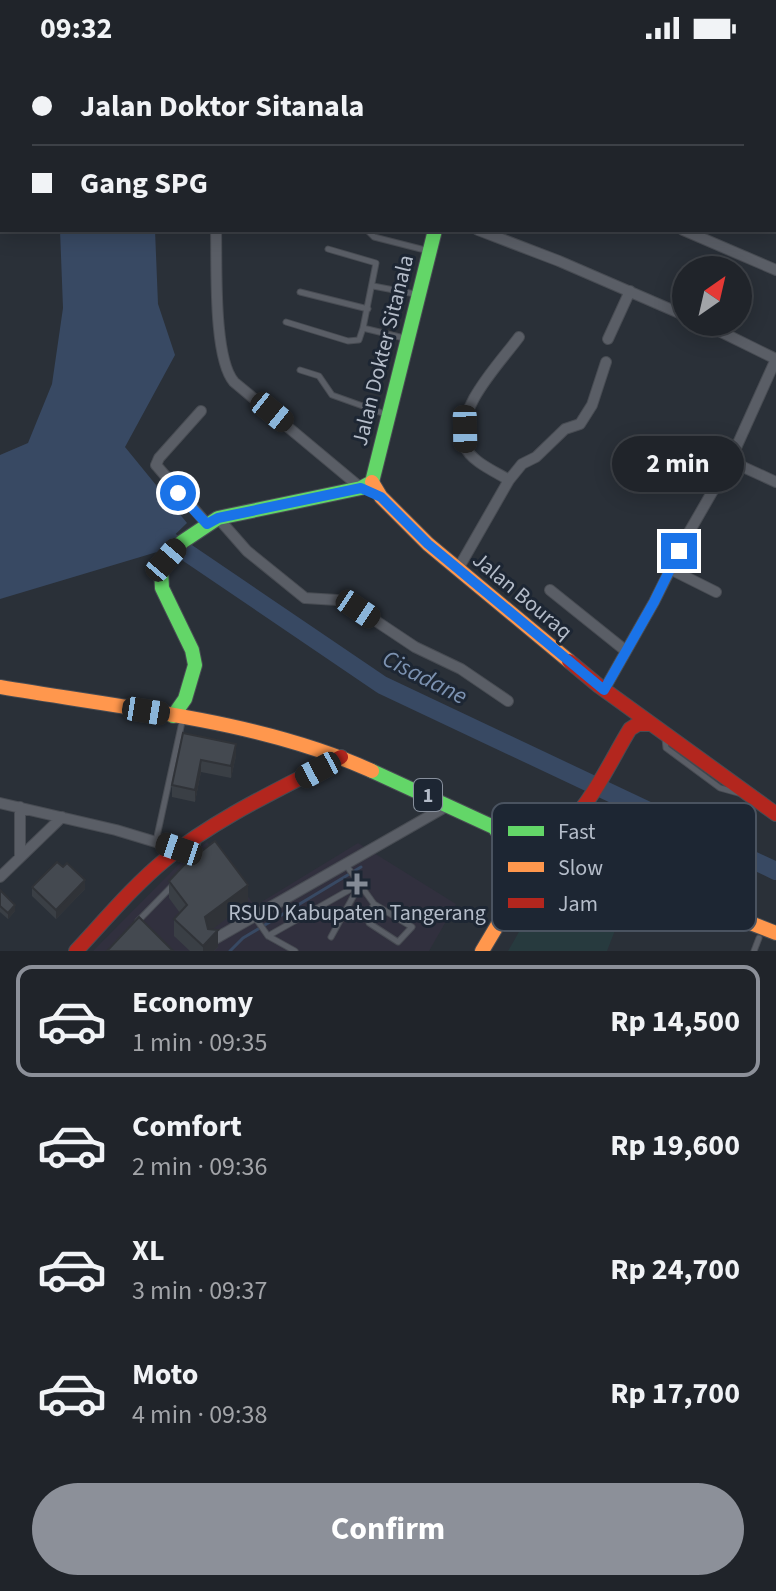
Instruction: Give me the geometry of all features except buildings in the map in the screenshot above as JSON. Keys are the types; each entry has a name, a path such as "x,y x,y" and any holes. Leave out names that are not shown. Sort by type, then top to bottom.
{"main road":[{"name":"Jalan Dokter Sitanala","path":"366,485 390,416 435,232"},
{"name":"Jalan Bouraq","path":"366,485 458,569 604,690 776,814"},
{"path":"178,717 195,665 192,650 162,588 161,570 166,560 182,542 208,524 366,485"},
{"name":"1","path":"0,687 292,740 341,757 492,825"},
{"path":"583,803 634,725 658,730"},
{"path":"76,951 179,849 341,757"},
{"path":"756,925 776,933"},
{"path":"482,951 496,931"},
{"path":"496,951 506,931"},
{"path":"724,931 756,944 776,945"}],"street":[{"path":"216,232 221,345 225,369 234,382 366,485"},
{"path":"483,232 672,310"},
{"path":"688,232 776,270"},
{"path":"608,339 630,291"},
{"path":"604,690 730,461 776,359 729,336"},
{"path":"509,480 472,456 465,446 465,429 471,401 519,337"},
{"path":"458,569 509,480 522,464 536,457 565,429 580,424 592,405 606,362"},
{"path":"201,411 156,465 208,524 305,598 337,600 358,609 415,647 461,669 508,701"},
{"path":"730,461 776,482"},
{"path":"670,569 716,592"},
{"path":"550,590 626,651"},
{"path":"0,803 179,849"},
{"path":"213,940 449,805"},
{"path":"20,807 20,857"},
{"path":"0,877 62,817"}],"lane":[{"path":"369,232 374,237 430,251"},
{"path":"286,322 348,341 359,340 376,263 328,249"},
{"path":"373,286 419,295"},
{"path":"300,292 368,309"},
{"path":"363,328 409,339"},
{"path":"300,370 319,376 332,395 390,416"},
{"path":"156,841 178,717"},
{"path":"193,865 199,837"},
{"path":"346,865 374,904 412,927 403,939 398,942 369,923 368,916 374,904"},
{"path":"131,929 182,875"},
{"path":"267,935 357,884"},
{"path":"331,937 357,884"},
{"path":"255,917 267,935 295,951"}],"shaded area":[{"name":"RSUD Kabupaten Tangerang","path":"207,842 255,906 358,843 456,904 429,951 93,951 178,865"}],"green space":[{"path":"520,931 615,931 607,951 508,951"}],"water":[{"path":"60,232 155,232 158,304 175,355 125,447 187,523 157,552 0,599 0,455 28,443 52,384 63,308"}],"waterway":[{"name":"Cisadane","path":"164,537 382,685 632,803"},
{"name":"Cisadane","path":"756,862 776,871"},
{"path":"230,951 243,938 361,867"}],"traffic: fast":[{"path":"372,482 434,232"},
{"path":"173,716 185,699 195,665 192,650 162,588 161,570 166,560 182,542 218,518 361,488 372,482"},
{"path":"372,771 492,826"}],"traffic: slow":[{"path":"372,482 381,497 428,544 569,661"},
{"path":"0,687 142,709 237,728 284,739 372,771"},
{"path":"756,925 776,933"},
{"path":"482,951 494,931"}],"traffic: jam":[{"path":"569,661 776,814"},
{"path":"586,803 630,729 638,724 651,724"},
{"path":"76,951 142,880 186,844 251,804 341,757"}],"place":[{"name":"RSUD Kabupaten Tangerang","path":"357,884"}],"route":[{"path":"178,493 207,524 218,518 361,488 381,497 428,544 604,690 679,551"}]}
